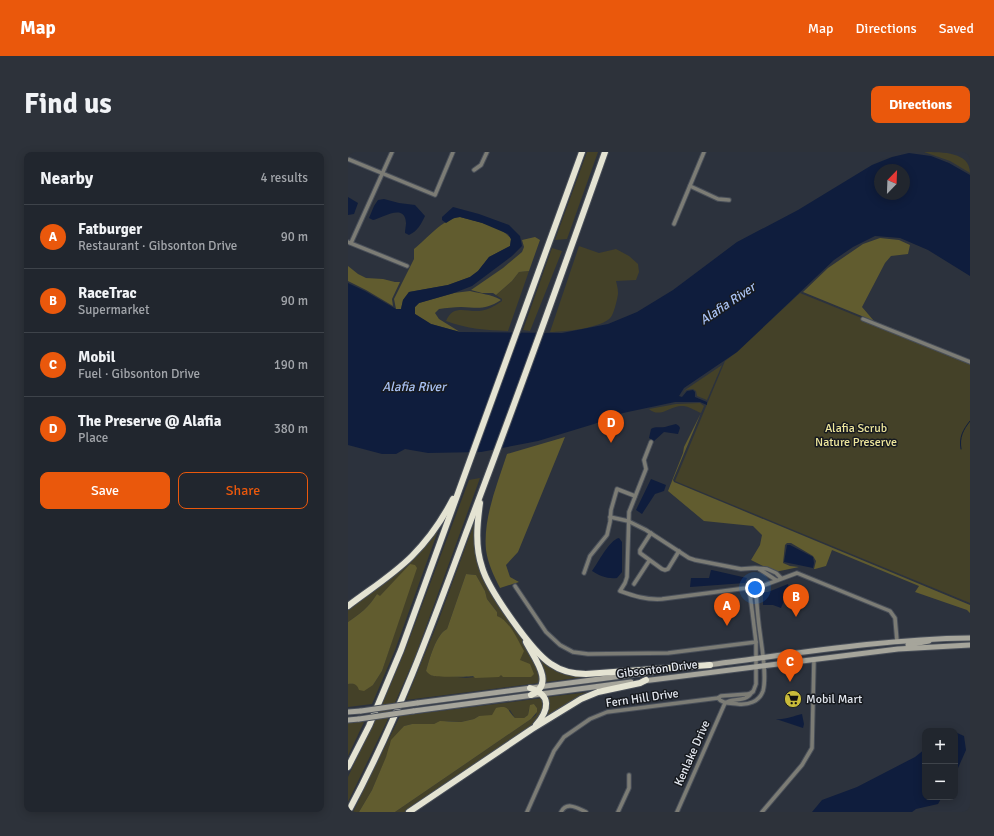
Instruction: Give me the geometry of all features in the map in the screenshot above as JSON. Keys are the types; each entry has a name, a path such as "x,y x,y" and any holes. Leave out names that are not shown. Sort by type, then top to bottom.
{"highway":[{"path":"348,767 369,726 401,650 582,152"},
{"path":"348,812 379,750 416,667 483,490 605,152"},
{"path":"348,606 398,569 412,556 444,516 462,483"},
{"path":"483,490 478,519 477,538 482,568 488,584 516,625 544,659 560,669 573,673 599,674 710,665"},
{"path":"516,625 543,676 541,690 546,699 545,708 539,722 532,729"},
{"path":"409,812 532,729 587,696 598,692 640,683 646,680"},
{"path":"530,688 541,690"},
{"path":"531,695 541,690"}],"main road":[{"name":"Gibsonton Drive","path":"541,690 756,658 897,641 970,638"},
{"path":"898,649 907,645 937,639"},
{"path":"852,654 865,650 891,646 897,641"},
{"name":"Gibsonton Drive","path":"541,690 646,680 898,649 970,645"},
{"path":"348,712 530,688"},
{"path":"348,720 531,695"}],"street":[{"path":"392,152 350,243 407,266"},
{"path":"348,159 435,195 453,152"},
{"path":"474,170 481,165 487,152"},
{"path":"674,224 704,152"},
{"path":"690,186 718,199 729,200"},
{"path":"863,319 970,362"},
{"path":"651,442 644,460 646,470 629,512 627,577 626,583 620,591 650,600 753,589 797,573 890,611 895,618 897,641"},
{"path":"584,573 590,556 607,535 611,510 617,489 635,496"},
{"path":"610,517 628,521 651,533 689,558 701,562 740,569 767,569 776,573 781,578"},
{"path":"651,533 640,551 641,555 649,561 666,570 679,551"},
{"path":"634,584 649,561"},
{"path":"758,568 776,580"},
{"name":"Gibsonton Drive","path":"515,586 546,632 560,646 573,652 588,654 668,653 756,642"},
{"path":"725,702 728,700 746,698 751,695 756,684 756,642 750,594 753,589"},
{"path":"718,698 720,701 747,704 755,701 763,691 764,665 756,593 753,589"},
{"path":"762,812 802,765 812,748 814,659"},
{"name":"Fern Hill Drive","path":"527,812 558,743 569,732 590,719 607,712 718,698 721,696 748,694 753,692"},
{"name":"Kenlake Drive","path":"677,812 725,702"},
{"path":"618,812 629,788 629,775"},
{"path":"561,812 566,807 570,806 586,812"}],"green space":[{"path":"587,152 598,152 567,239 555,240"},
{"path":"924,152 947,153 960,157 969,166 970,173 950,161"},
{"path":"579,246 599,253 616,249 629,256 638,264 639,272 636,280 616,281 618,288 617,301 611,317 607,321 582,329 550,332"},
{"path":"552,248 562,251 530,331 523,330"},
{"path":"529,271 508,331 477,329 446,321 452,312 460,310 479,311 497,305 502,301 502,299 496,295 512,281 519,272"},
{"name":"Alafia Scrub Nature Preserve","path":"800,293 970,362 970,603 675,481 725,361 737,352"},
{"path":"722,365 707,400 697,396 696,391 693,389 686,390 683,393 685,390"},
{"path":"700,403 704,406 701,413 683,406 657,413 649,409 676,404"},
{"path":"480,478 415,657 387,721 348,802 348,777 385,698 406,648 469,480"},
{"path":"474,524 476,524 478,555 537,666 540,681 539,683 406,700 438,622","holes":["466,574 476,575 485,591 487,599 497,612 497,617 503,620 511,629 520,660 501,674 466,678 433,676 426,671 436,642 447,629"]},
{"path":"438,527 439,528 395,650 372,704 348,707 348,684 373,685 382,671 405,599 410,564 380,597 377,594 364,610 348,622 348,610 358,603 371,589 392,575"},
{"path":"538,659 547,665 584,677 546,682 545,673"},
{"path":"589,693 543,722 548,697"},
{"path":"543,698 543,709 533,726 406,812 395,812 531,719 536,715 537,708 534,704 529,709 528,715 524,718 515,718 510,710 490,716 479,716 474,719 461,722 448,721 434,724 412,724 404,726 389,745 389,751 372,790 359,812 353,812 400,716"},
{"path":"365,720 348,756 348,723"}],"shaded area":[{"path":"460,217 495,227 502,231 511,239 510,246 489,257 478,271 470,277 448,285 409,292 403,300 401,309 396,309 394,299 414,259 414,249 441,225 447,221"},
{"path":"535,237 540,240 529,271 519,272 512,281 496,295 493,293 482,293 471,290 503,268 522,252 524,247 522,240"},
{"path":"880,238 899,240 910,245 908,254 891,256 885,263 862,307 874,321 803,292 828,268 863,244"},
{"path":"348,266 366,278 400,282 392,299 393,306 348,281"},
{"path":"470,291 490,295 501,300 486,307 447,308 439,309 435,313 439,319 460,332 431,324 415,314 415,307 419,303 454,293"},
{"path":"701,413 673,480 674,482 970,605 970,613 967,610 915,592 919,586 832,550 826,566 815,569 816,561 813,556 791,543 787,543 785,545 783,563 790,566 799,567 775,572 751,560 760,545 762,535 753,526 704,521 668,491 684,447"},
{"path":"565,437 518,552 506,565 510,577 519,582 500,588 488,560 486,538 489,514 495,490 507,454"},
{"path":"410,564 415,565 417,568 382,671 373,685 364,691 359,690 355,684 348,684 348,622 364,610 377,594 380,596"},
{"path":"466,574 476,575 485,591 487,599 497,612 497,616 502,618 513,631 524,651 520,660 530,664 534,674 531,677 503,677 501,675 499,677 475,678 473,676 432,676 426,671 436,642 447,629"},
{"path":"534,704 537,708 537,712 531,719 395,812 359,812 372,790 386,757 391,740 404,726 412,724 434,724 440,721 461,722 474,719 479,716 492,715 496,708 500,707 506,708 515,718 524,718 528,715 530,705"}],"water":[{"name":"Alafia River","path":"909,153 931,156 949,163 970,175 970,276 928,250 900,238 875,236 853,247 834,260 737,352 684,388 679,396 682,397 687,391 693,390 695,392 695,397 707,402 707,405 700,402 675,402 623,413 594,424 538,441 481,452 428,453 405,449 396,454 382,454 348,445 348,283 396,309 401,309 403,300 409,292 448,285 470,277 478,271 489,257 510,246 511,239 508,234 482,223 460,217 454,218 446,223 442,220 442,217 453,207 479,214 509,225 520,236 522,246 512,256 472,286 419,303 415,307 415,314 431,324 460,332 562,333 608,324 637,312 673,290 737,242 798,210 874,164 874,200 910,200 910,164 874,164 892,157"},
{"path":"348,197 358,203 354,214 348,215"},
{"path":"384,199 415,205 425,216 421,224 409,235 405,233 406,223 405,217 402,214 392,213 373,220 369,218 378,200"},
{"path":"676,424 680,428 678,434 664,432 654,441 649,438 651,429"},
{"path":"651,479 666,485 664,491 655,494 642,514 636,510"},
{"path":"619,538 622,542 622,572 617,578 610,578 604,577 592,571 611,543"},
{"path":"787,545 790,545 813,557 813,568 784,562"},
{"path":"711,570 747,578 745,583 690,587 691,578 709,578"},
{"path":"788,584 789,588 781,608 773,605 763,605 763,592 768,592"},
{"path":"802,714 804,724 803,728 776,719 786,718"},
{"path":"958,733 964,736 966,750 958,768"},
{"path":"922,751 922,800 940,800 938,804 916,809 912,812 812,812 822,800 857,787 915,757"}],"waterway":[{"path":"961,449 962,434 970,421"}],"place":[{"name":"The Preserve @ Alafia","path":"611,443"},
{"name":"RaceTrac","path":"796,617"},
{"name":"Fatburger","path":"727,626"},
{"name":"Mobil","path":"790,682"},
{"name":"Mobil Mart","path":"793,699"}]}
